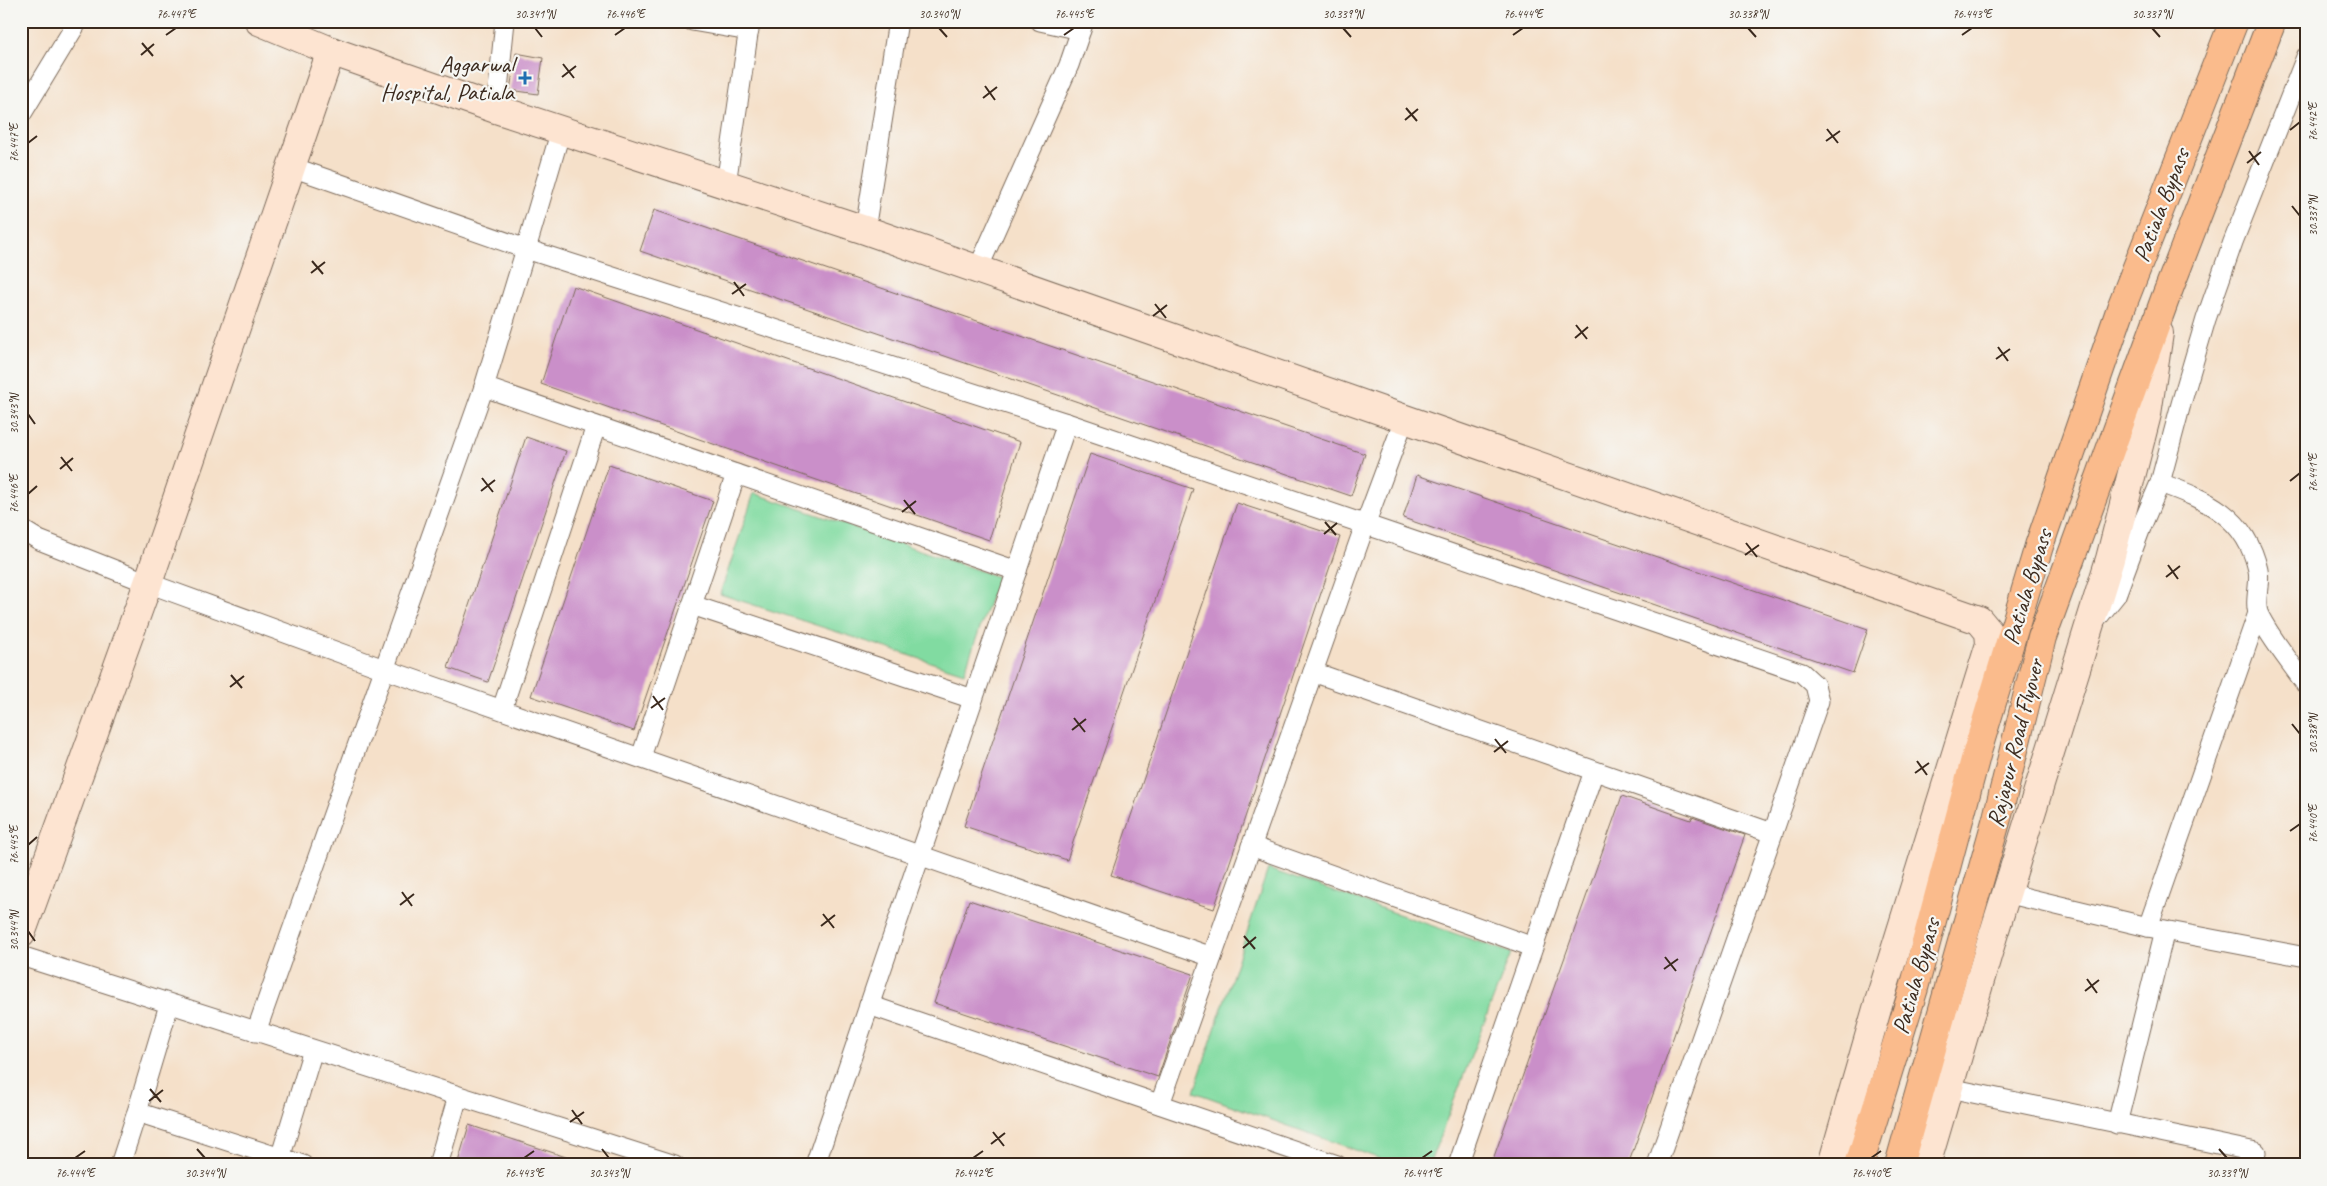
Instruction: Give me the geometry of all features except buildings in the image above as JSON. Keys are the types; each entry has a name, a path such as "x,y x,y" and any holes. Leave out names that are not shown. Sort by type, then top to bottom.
{"highway":[{"name":"Patiala Bypass","path":"1859,1165 1914,988 1977,752 2039,546 2120,308 2234,21"},
{"name":"Patiala Bypass","path":"2165,300 2272,21"},
{"name":"Rajapur Road Flyover","path":"1899,1165 1997,818 2042,637 2165,300"}],"street":[{"path":"21,115 78,21"},
{"path":"259,21 331,51 496,109 865,230 1979,620 1989,632 1990,644 1879,1002 1832,1165"},
{"path":"496,109 505,21"},
{"path":"692,21 750,26 726,184"},
{"path":"865,230 898,21"},
{"path":"978,270 1069,65 1083,26 1040,21"},
{"path":"21,934 148,583 331,51"},
{"path":"2089,627 2116,595 2142,525 2160,484 2206,319 2233,242 2306,58"},
{"path":"256,1032 484,387 561,130"},
{"path":"292,167 526,249 1067,422 1802,673 1815,685 1819,701 1657,1165"},
{"path":"1926,1165 2006,893 2110,560 2147,414 2165,300"},
{"path":"484,387 1016,571"},
{"path":"1160,1104 1404,420"},
{"path":"815,1165 1067,422"},
{"path":"502,710 596,426"},
{"path":"641,757 736,474"},
{"path":"2117,1124 2157,929 2258,614 2258,571 2247,540 2227,516 2201,498 2160,484"},
{"path":"21,529 39,540 148,583 384,668 1212,957"},
{"path":"692,605 973,699"},
{"path":"2258,614 2306,685"},
{"path":"1313,672 1772,833"},
{"path":"1458,1165 1594,770"},
{"path":"1251,846 1533,947"},
{"path":"2006,893 2157,929 2306,957"},
{"path":"21,956 169,1005 675,1165"},
{"path":"120,1165 169,1005"},
{"path":"870,1005 1337,1165"},
{"path":"279,1161 313,1050"},
{"path":"1948,1088 2256,1152"},
{"path":"438,1165 458,1096"},
{"path":"137,1112 279,1161 303,1165"}],"green space":[{"path":"754,493 998,577 964,673 720,594"},
{"path":"1268,869 1511,953 1429,1165 1397,1165 1194,1092"}],"place":[{"name":"Aggarwal Hospital, Patiala","path":"525,78"}]}
